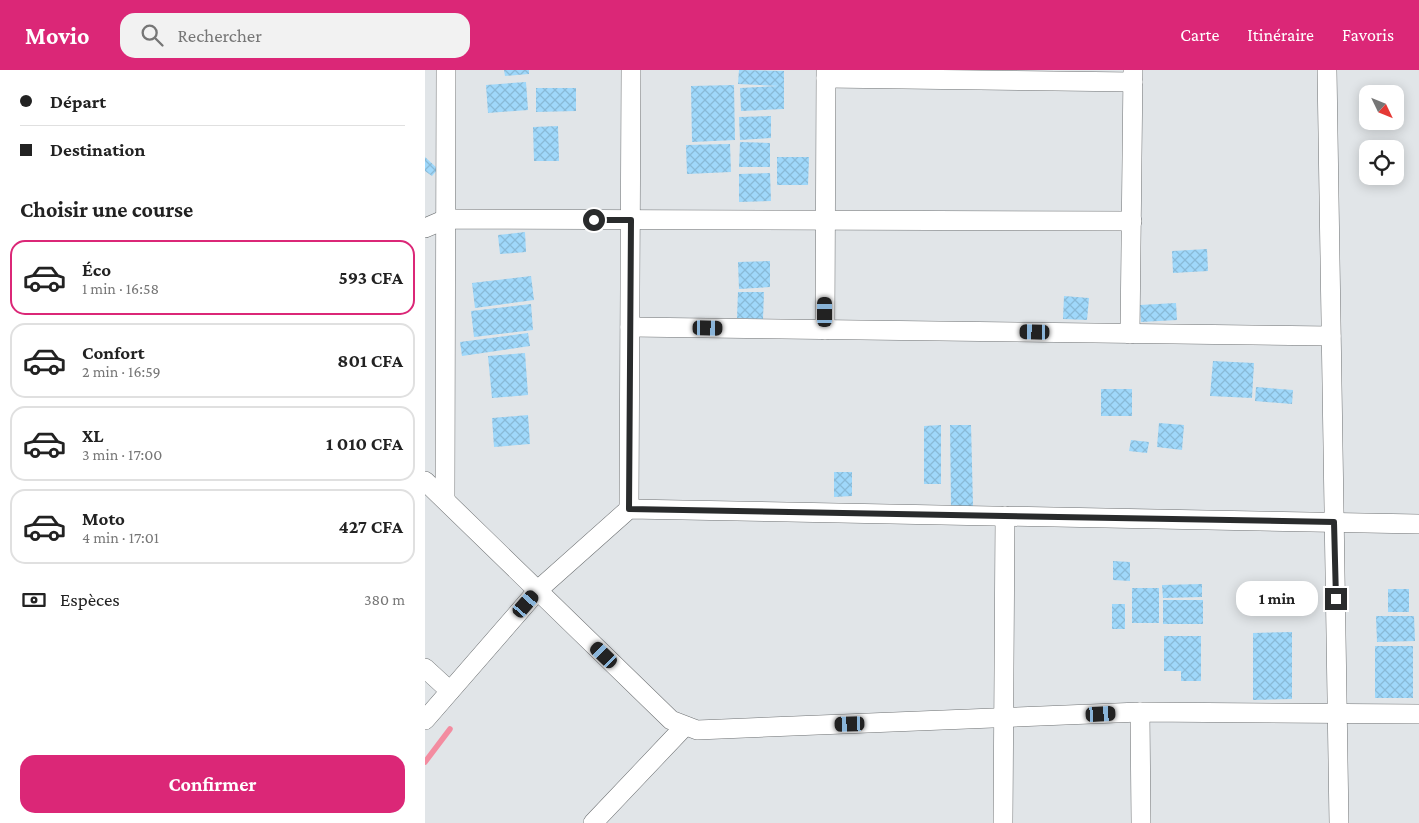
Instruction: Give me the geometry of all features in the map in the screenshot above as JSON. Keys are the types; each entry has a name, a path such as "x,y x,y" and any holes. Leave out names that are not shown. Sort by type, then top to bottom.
{"street":[{"path":"445,499 446,70"},
{"path":"629,509 631,70"},
{"path":"1327,70 1339,823"},
{"path":"825,330 825,74 1133,76 1130,334"},
{"path":"425,228 446,219 1131,222"},
{"path":"630,327 1331,336"},
{"path":"425,481 671,720 697,730 1140,712 1419,714"},
{"path":"425,720 538,590 629,509 1419,524"},
{"path":"1003,823 1005,516"},
{"path":"425,668 450,691"},
{"path":"1140,712 1141,823"},
{"path":"593,823 685,726"}],"building":[{"path":"504,70 529,70 529,74 505,76"},
{"path":"739,70 784,71 784,109 741,111 740,88 779,86 738,84"},
{"path":"526,82 528,110 488,113 486,85"},
{"path":"734,85 735,140 692,142 691,86"},
{"path":"536,88 576,88 576,111 536,112"},
{"path":"771,116 771,138 740,140 739,117"},
{"path":"558,126 559,161 534,161 533,127"},
{"path":"740,142 770,143 770,167 739,167"},
{"path":"730,144 731,172 687,174 686,145"},
{"path":"425,157 438,169 432,176 425,171"},
{"path":"777,157 809,157 808,185 777,185"},
{"path":"770,173 771,201 739,202 739,174"},
{"path":"525,232 526,252 500,254 498,235"},
{"path":"1207,249 1208,271 1173,273 1172,251"},
{"path":"770,261 770,287 739,289 738,262"},
{"path":"531,276 534,300 475,308 472,283"},
{"path":"738,292 764,292 763,319 737,318"},
{"path":"1064,296 1089,298 1087,320 1063,319"},
{"path":"1176,303 1177,320 1141,322 1140,305"},
{"path":"531,304 533,330 474,337 471,311"},
{"path":"528,333 530,346 462,356 460,342"},
{"path":"525,353 528,395 492,398 488,356"},
{"path":"1213,361 1254,363 1252,398 1210,396"},
{"path":"1256,387 1293,390 1292,404 1255,401"},
{"path":"1101,389 1132,389 1132,416 1101,416"},
{"path":"528,415 530,444 494,447 492,418"},
{"path":"1159,423 1184,425 1182,450 1157,447"},
{"path":"941,425 941,484 924,484 924,426"},
{"path":"950,425 971,425 973,506 951,507"},
{"path":"1131,440 1149,442 1147,453 1129,451"},
{"path":"834,472 852,472 852,496 834,497"},
{"path":"1113,561 1130,562 1130,581 1113,580"},
{"path":"1202,584 1202,597 1163,598 1162,585"},
{"path":"1132,588 1159,588 1159,623 1132,623"},
{"path":"1388,589 1409,589 1409,612 1388,612"},
{"path":"1163,600 1203,600 1203,624 1163,624"},
{"path":"1112,604 1125,604 1125,629 1112,629"},
{"path":"1376,616 1414,616 1415,641 1377,642"},
{"path":"1292,632 1292,699 1253,700 1253,633"},
{"path":"1164,636 1201,636 1201,681 1181,681 1181,671 1164,671"},
{"path":"1375,646 1413,646 1413,698 1375,698"}],"waterway":[{"path":"425,762 450,729"}],"route":[{"path":"594,220 631,220 629,509 1334,522 1336,599"}]}
